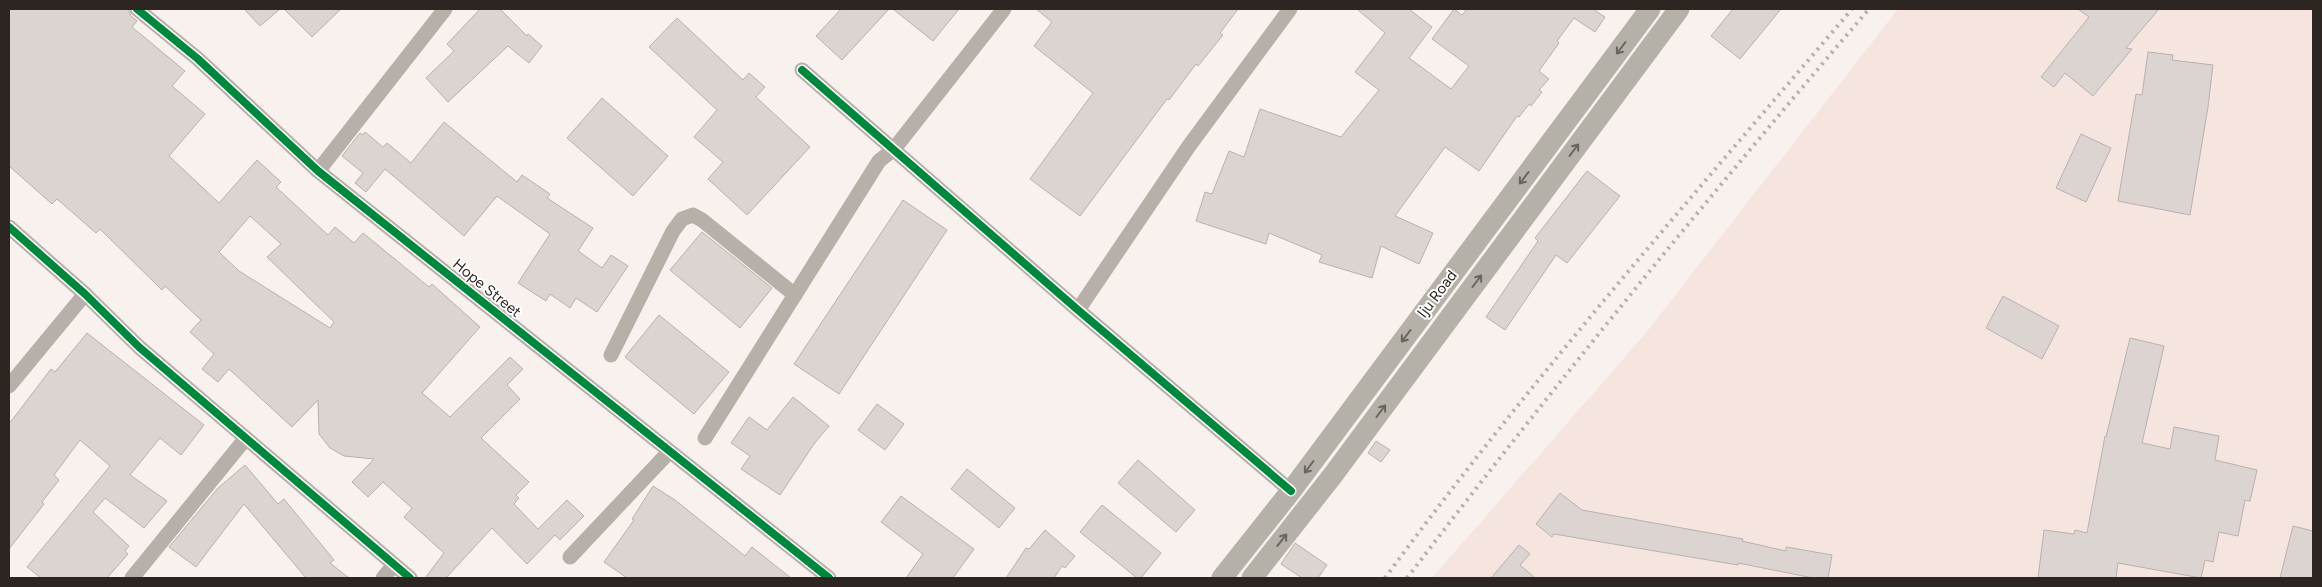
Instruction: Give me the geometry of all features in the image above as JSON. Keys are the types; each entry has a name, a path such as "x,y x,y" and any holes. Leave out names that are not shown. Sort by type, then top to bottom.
{"main road":[{"name":"Iju Road","path":"1222,578 1291,491 1650,9"},
{"name":"Iju Road","path":"1252,578 1334,475 1679,9"}],"street":[{"name":"Hope Street","path":"137,9 198,59 318,171 829,578"},
{"path":"318,171 445,9"},
{"path":"705,438 879,161 894,149 1004,9"},
{"path":"1078,310 1189,146 1290,9"},
{"path":"802,70 1078,310 1291,491"},
{"path":"612,355 673,231 682,218 693,215 702,220 795,294"},
{"path":"9,227 85,294 139,347 393,566 410,578"},
{"path":"9,386 85,294"},
{"path":"132,578 246,438"},
{"path":"570,557 669,452"},
{"path":"383,578 393,566"}],"shaded area":[{"path":"1898,9 2313,9 2313,578 1432,578 1645,334"}],"building":[{"path":"9,9 128,9 131,16 137,21 132,27 185,71 172,86 205,114 169,156 219,203 257,160 281,182 276,187 328,235 335,227 354,243 363,233 429,287 432,284 480,327 422,393 450,417 510,357 523,369 507,385 520,399 481,438 529,482 516,495 519,498 514,504 538,529 567,500 584,516 560,540 555,535 527,564 492,528 446,578 425,578 444,553 404,517 412,508 383,482 368,497 352,482 374,459 344,456 330,448 319,434 318,400 292,427 229,369 218,382 202,369 214,354 190,332 201,320 165,286 162,290 100,229 96,233 57,199 52,204 9,166","holes":["250,216 281,244 267,257 334,322 330,328 239,271 219,252"]},
{"path":"244,9 280,9 260,26"},
{"path":"284,9 341,9 312,37"},
{"path":"480,9 500,9 527,36 528,34 542,46 529,63 508,46 448,102 426,78 454,51 447,44"},
{"path":"841,9 889,9 842,60 816,36"},
{"path":"893,9 959,9 933,41"},
{"path":"1036,9 1238,9 1220,33 1223,35 1198,66 1196,64 1169,100 1167,99 1080,216 1030,179 1093,93 1034,46 1052,22"},
{"path":"1357,9 1409,9 1432,27 1409,58 1451,89 1469,66 1432,39 1454,9 1462,15 1467,9 1593,9 1605,17 1595,32 1574,18 1557,41 1559,43 1539,71 1549,79 1539,90 1542,92 1531,106 1529,104 1519,117 1517,116 1479,171 1445,147 1395,216 1433,233 1419,264 1381,246 1372,278 1319,262 1322,255 1269,233 1266,244 1196,221 1205,192 1212,194 1229,151 1244,157 1260,109 1341,137 1379,90 1355,72 1385,33"},
{"path":"1733,9 1781,9 1740,59 1711,36"},
{"path":"2078,9 2159,9 2126,48 2132,49 2093,96 2065,73 2054,87 2041,77 2089,17"},
{"path":"677,18 743,80 749,73 765,87 756,97 810,147 747,215 708,179 723,162 694,137 717,110 649,47"},
{"path":"2148,52 2173,55 2172,60 2213,65 2190,215 2118,201 2136,94 2142,95"},
{"path":"602,98 668,156 633,196 567,138"},
{"path":"444,122 517,182 522,175 550,194 547,198 593,228 578,251 602,268 611,255 628,266 597,312 576,298 570,308 550,294 546,301 518,283 550,234 497,196 464,236 385,169 366,192 355,183 363,173 342,156 360,133 363,135 365,132 383,147 387,143 411,163"},
{"path":"2081,134 2111,148 2086,202 2056,188"},
{"path":"1587,171 1620,196 1567,263 1556,255 1505,330 1486,317 1538,241 1535,238"},
{"path":"903,200 947,230 839,394 794,364"},
{"path":"702,232 772,288 740,328 670,270"},
{"path":"2003,296 2059,326 2042,359 1986,328"},
{"path":"659,315 729,372 694,414 625,357"},
{"path":"87,333 204,425 181,455 160,438 130,475 167,501 144,528 105,498 93,512 129,546 125,551 128,554 107,578 41,578 27,567 110,466 80,440 54,475 59,480 42,502 44,504 9,549 9,424 51,369 55,372"},
{"path":"2130,338 2164,346 2142,443 2170,449 2174,427 2219,436 2215,460 2257,470 2250,501 2245,500 2238,536 2219,532 2213,562 2205,560 2201,578 2118,563 2116,578 2038,578 2044,530 2074,534 2075,530 2087,533 2105,436"},
{"path":"793,397 829,426 814,444 780,495 741,469 750,456 731,443 749,417 767,430"},
{"path":"877,404 904,424 885,450 858,430"},
{"path":"1376,441 1390,450 1381,462 1368,453"},
{"path":"1138,460 1195,510 1176,532 1118,483"},
{"path":"245,465 278,504 284,499 334,560 330,563 349,578 306,578 244,504 196,567 169,547 218,488"},
{"path":"967,469 1015,508 999,528 951,489"},
{"path":"653,486 675,500 745,556 752,547 791,578 627,578 604,562 634,520 632,519"},
{"path":"1560,493 1582,510 1743,539 1742,541 1786,551 1786,547 1832,555 1828,578 1813,578 1738,563 1738,565 1554,534 1552,537 1536,524"},
{"path":"901,496 974,549 953,578 906,578 923,554 881,522"},
{"path":"1102,505 1161,553 1141,578 1137,578 1080,532"},
{"path":"2293,526 2313,531 2313,578 2280,578"},
{"path":"1045,530 1075,556 1065,568 1062,566 1054,578 1006,578 1026,548 1029,549"},
{"path":"1295,543 1327,565 1318,578 1302,578 1281,564"},
{"path":"1519,545 1530,554 1520,565 1535,578 1491,578"}],"railway":[{"path":"1385,578 1440,504 1613,289 1852,9"},
{"path":"1407,578 1519,433 1634,290 1869,9"}],"cycle path":[{"path":"137,9 198,59 318,171 829,578"},
{"path":"802,70 1078,310 1291,491"},
{"path":"9,227 85,294 139,347 410,578"}]}
